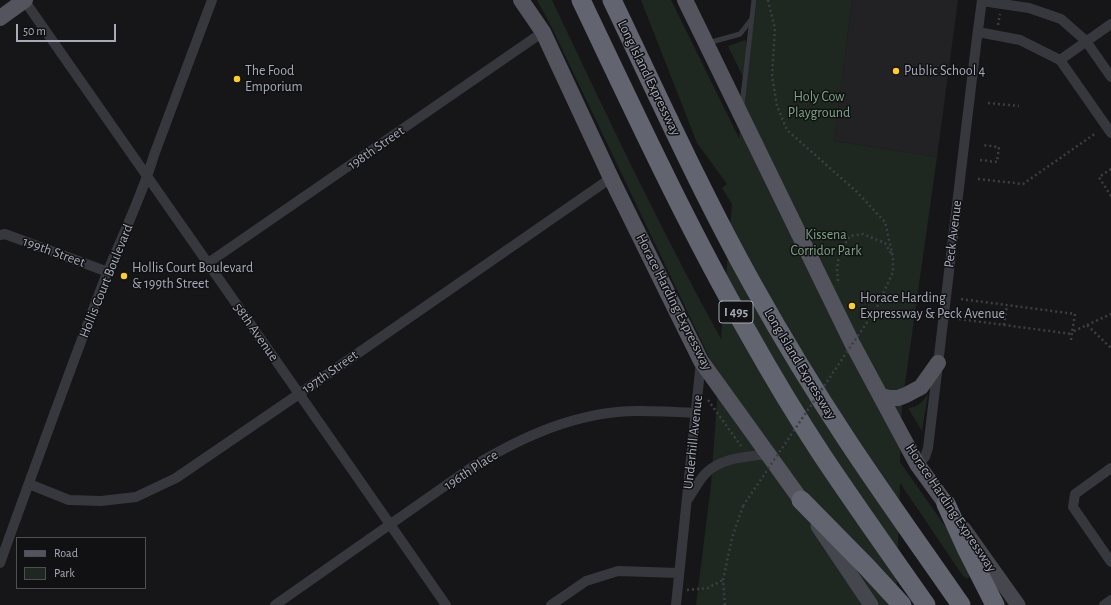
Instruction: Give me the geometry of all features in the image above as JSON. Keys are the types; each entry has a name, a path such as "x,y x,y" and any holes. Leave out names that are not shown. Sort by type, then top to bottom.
{"highway":[{"name":"Long Island Expressway","path":"580,0 677,200 714,272 754,343 822,455 926,605"},
{"name":"Long Island Expressway","path":"612,0 704,191 768,310 808,379 847,441 961,605"},
{"path":"801,500 902,605"},
{"path":"946,504 995,605"}],"main road":[{"path":"0,18 24,0"},
{"name":"Horace Harding Expressway","path":"521,0 543,32 611,178 701,361 801,500 872,605"},
{"name":"Horace Harding Expressway","path":"685,0 852,343 917,464 1018,605"},
{"path":"881,396 898,398 921,387 938,363"}],"street":[{"name":"58th Avenue","path":"24,0 162,195 446,605"},
{"name":"Peck Avenue","path":"917,464 925,457 928,448 982,0"},
{"path":"982,0 1029,8 1061,19 1086,42 1111,77"},
{"name":"Hollis Court Boulevard","path":"0,563 108,272 148,176 154,155 210,1"},
{"path":"1060,60 1111,24"},
{"name":"198th Street","path":"208,263 543,32"},
{"path":"978,32 1020,40 1060,60 1111,133"},
{"name":"197th Street","path":"29,484 69,500 101,501 136,497 176,478 611,178"},
{"name":"199th Street","path":"0,235 5,234 108,272"},
{"name":"Underhill Avenue","path":"676,605 701,361"},
{"name":"196th Place","path":"275,605 472,467 498,451 529,436 557,425 586,417 612,413 640,410 696,413"},
{"name":"Underhill Avenue","path":"687,500 703,477 716,465 723,461 768,454"},
{"path":"1111,468 1075,494 1073,507 1111,562"},
{"path":"552,605 586,581 618,571 679,573"},
{"path":"1104,605 1111,600"}],"lane":[{"path":"741,114 754,0"},
{"path":"707,43 740,34 752,19"}],"path":[{"path":"725,605 723,580 732,538 744,506 876,308 893,272 893,257 885,222 857,192 787,130 777,106 772,76 775,28 768,0"},
{"path":"998,29 1000,13"},
{"path":"988,103 1019,106"},
{"path":"978,178 1023,184 1096,133"},
{"path":"980,160 997,162 999,147 982,145"},
{"path":"1111,169 1100,177 1100,179 1111,196"},
{"path":"826,288 839,281 837,269 840,251 850,236 863,234 885,243 893,257"},
{"path":"961,299 1075,314 1071,340"},
{"path":"1004,325 1007,305"},
{"path":"959,319 1072,333 1111,314"},
{"path":"1087,325 1111,348"},
{"path":"707,398 740,445"},
{"path":"678,591 708,588 723,580"}],"shaded area":[{"name":"Public School 4","path":"852,0 958,0 937,157 834,141"}],"green space":[{"name":"Kissena Corridor Park","path":"537,0 552,0 655,213 721,339 732,204 722,188 727,184 697,143 641,0 671,0 739,138 757,0 852,0 834,141 937,157 902,405 900,462 952,536 971,572 968,579 963,576 900,483 896,605 696,605 711,485 719,372 711,361 551,26"},
{"path":"745,40 746,52 743,77 728,46"},
{"path":"928,394 922,431 908,408 920,404"}],"place":[{"name":"Public School 4","path":"896,71"},
{"name":"The Food Emporium","path":"237,79"},
{"name":"Hollis Court Boulevard & 199th Street","path":"124,276"},
{"name":"Horace Harding Expressway & Peck Avenue","path":"852,306"}],"park label":[{"name":"Holy Cow Playground","path":"819,106"}]}
